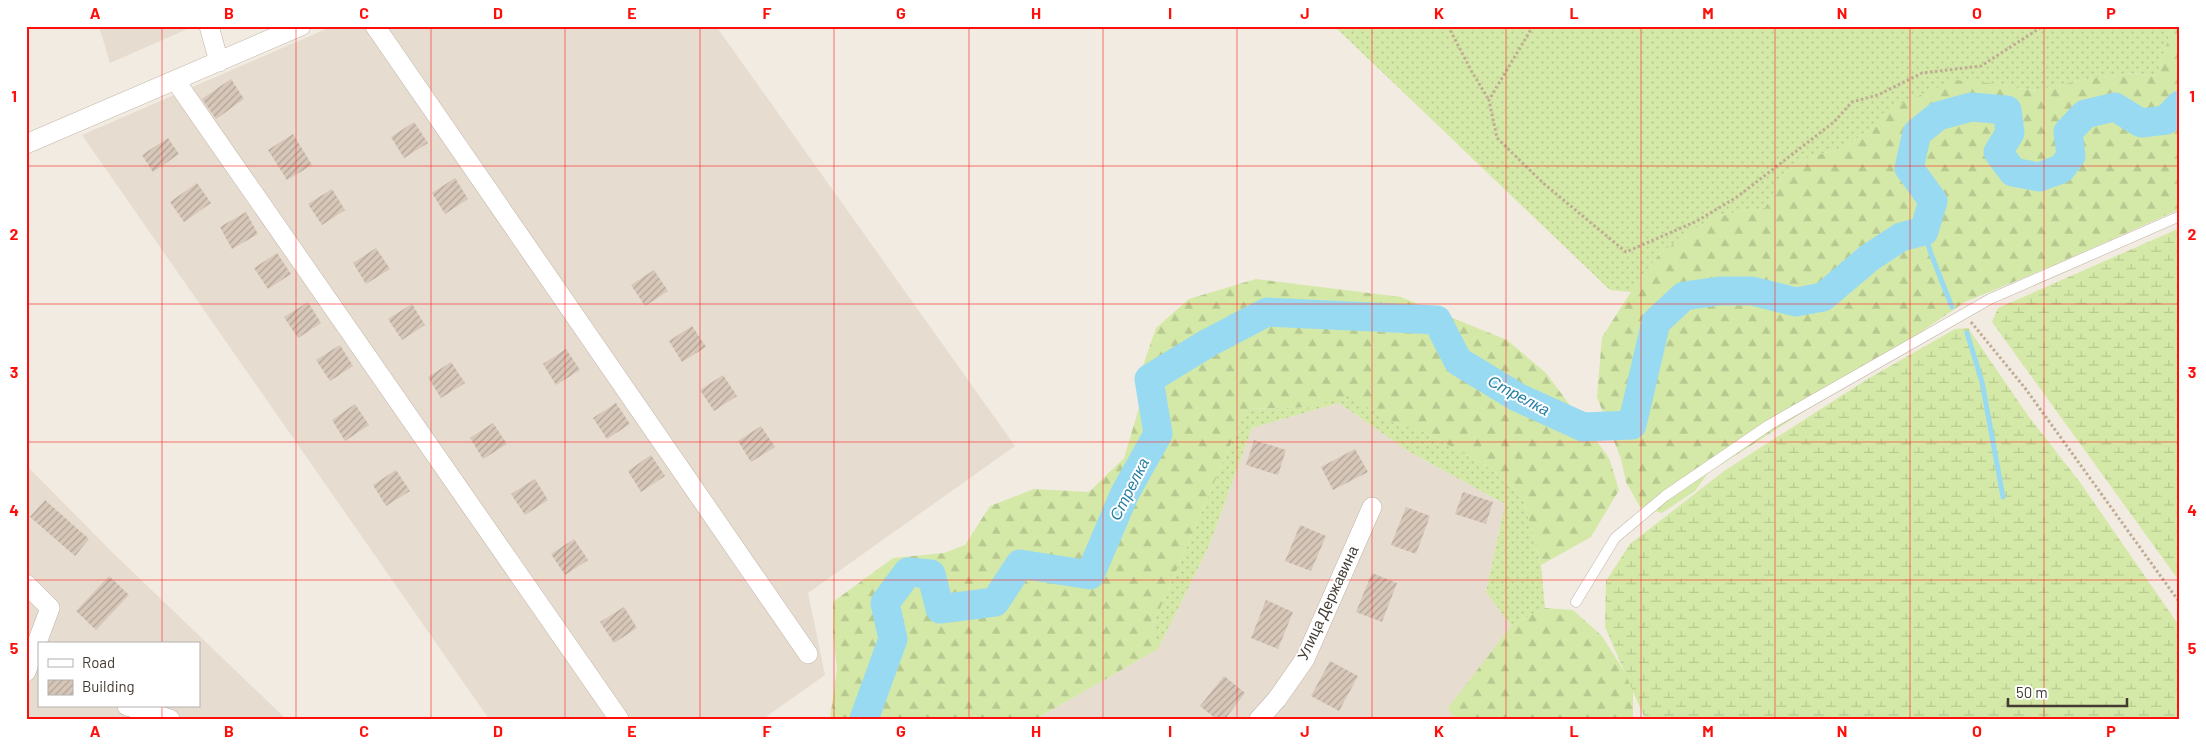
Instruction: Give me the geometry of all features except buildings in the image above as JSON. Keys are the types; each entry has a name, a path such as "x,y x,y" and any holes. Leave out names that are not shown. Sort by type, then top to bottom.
{"street":[{"path":"208,26 218,62"},
{"path":"26,144 301,26"},
{"path":"375,26 808,654"},
{"path":"175,80 620,719"},
{"name":"Улица Державина","path":"1259,719 1277,699 1305,659 1372,507"},
{"path":"26,584 50,608 26,672"},
{"path":"26,677 38,681"},
{"path":"134,708 170,719"}],"lane":[{"path":"1576,602 1615,538 1665,496 1769,425 1990,298 2180,216"}],"path":[{"path":"1448,26 1489,100 1496,138 1543,183 1626,252 1697,221 1736,197 1834,122 1852,102 1878,95 1922,73 1981,66 2043,26"},
{"path":"1489,100 1533,26"},
{"path":"1964,314 2025,388 2180,603"}],"shaded area":[{"path":"99,26 194,26 110,63"},
{"path":"333,26 716,26 1015,446 808,593 825,675 763,719 489,719 82,135"},
{"path":"1339,403 1408,451 1505,504 1486,592 1511,626 1449,708 1455,719 1036,719 1158,649 1209,546 1252,428"},
{"path":"26,465 114,554 286,719 26,719"}],"green space":[{"path":"1334,26 2172,26 2157,76 2133,73 2087,79 2033,91 2000,84 1886,111 1869,129 1846,147 1800,160 1784,174 1765,208 1741,211 1712,218 1660,253 1631,292 1610,290"},
{"path":"2172,26 2180,26 2180,209 1965,302 1794,418 1708,473 1695,491 1662,513 1640,507 1626,482 1621,459 1597,397 1602,337 1631,292 1660,253 1712,218 1741,211 1765,208 1784,174 1800,160 1846,147 1869,129 1885,111 1954,80 2000,84 2033,91 2087,79 2133,73 2157,76"},
{"path":"2180,228 2180,582 1992,322 1998,308"},
{"path":"1256,279 1401,297 1507,340 1546,373 1609,458 1619,490 1591,537 1541,565 1523,497 1504,479 1482,463 1424,432 1387,420 1348,395 1315,407 1246,409 1152,627 1158,649 1036,719 830,719 837,668 833,635 833,602 893,558 944,553 965,545 990,506 1034,489 1089,492 1124,458 1139,408 1137,383 1156,328 1189,299"},
{"path":"1968,328 2029,417 2079,481 2180,627 2180,719 1645,719 1605,627 1606,581 1630,544 1724,471 1866,380 1955,329"},
{"path":"1348,394 1387,420 1424,432 1482,463 1504,479 1523,497 1541,565 1545,608 1511,626 1486,592 1505,504 1408,451 1339,403 1252,428 1209,546 1158,649 1152,627 1246,409 1315,407"},
{"path":"1545,608 1573,610 1602,636 1633,685 1633,719 1455,719 1448,708 1511,626"}],"waterway":[{"name":"Стрелка","path":"864,719 893,639 885,603 908,572 931,574 940,609 995,602 1020,564 1090,575 1125,493 1158,434 1149,379 1208,343 1267,312 1437,320 1458,361 1517,397 1583,427 1632,425 1656,322 1684,296 1720,291 1752,291 1796,302 1823,297 1869,258 1901,237 1924,231 1933,201 1909,168 1917,133 1938,116 1971,107 2007,110 2010,133 1998,152 2013,172 2039,177 2061,169 2071,156 2068,132 2085,114 2115,107 2141,123 2166,120 2180,105"},
{"path":"1924,231 1952,307"},
{"path":"1967,333 1982,382 2003,497"}]}
